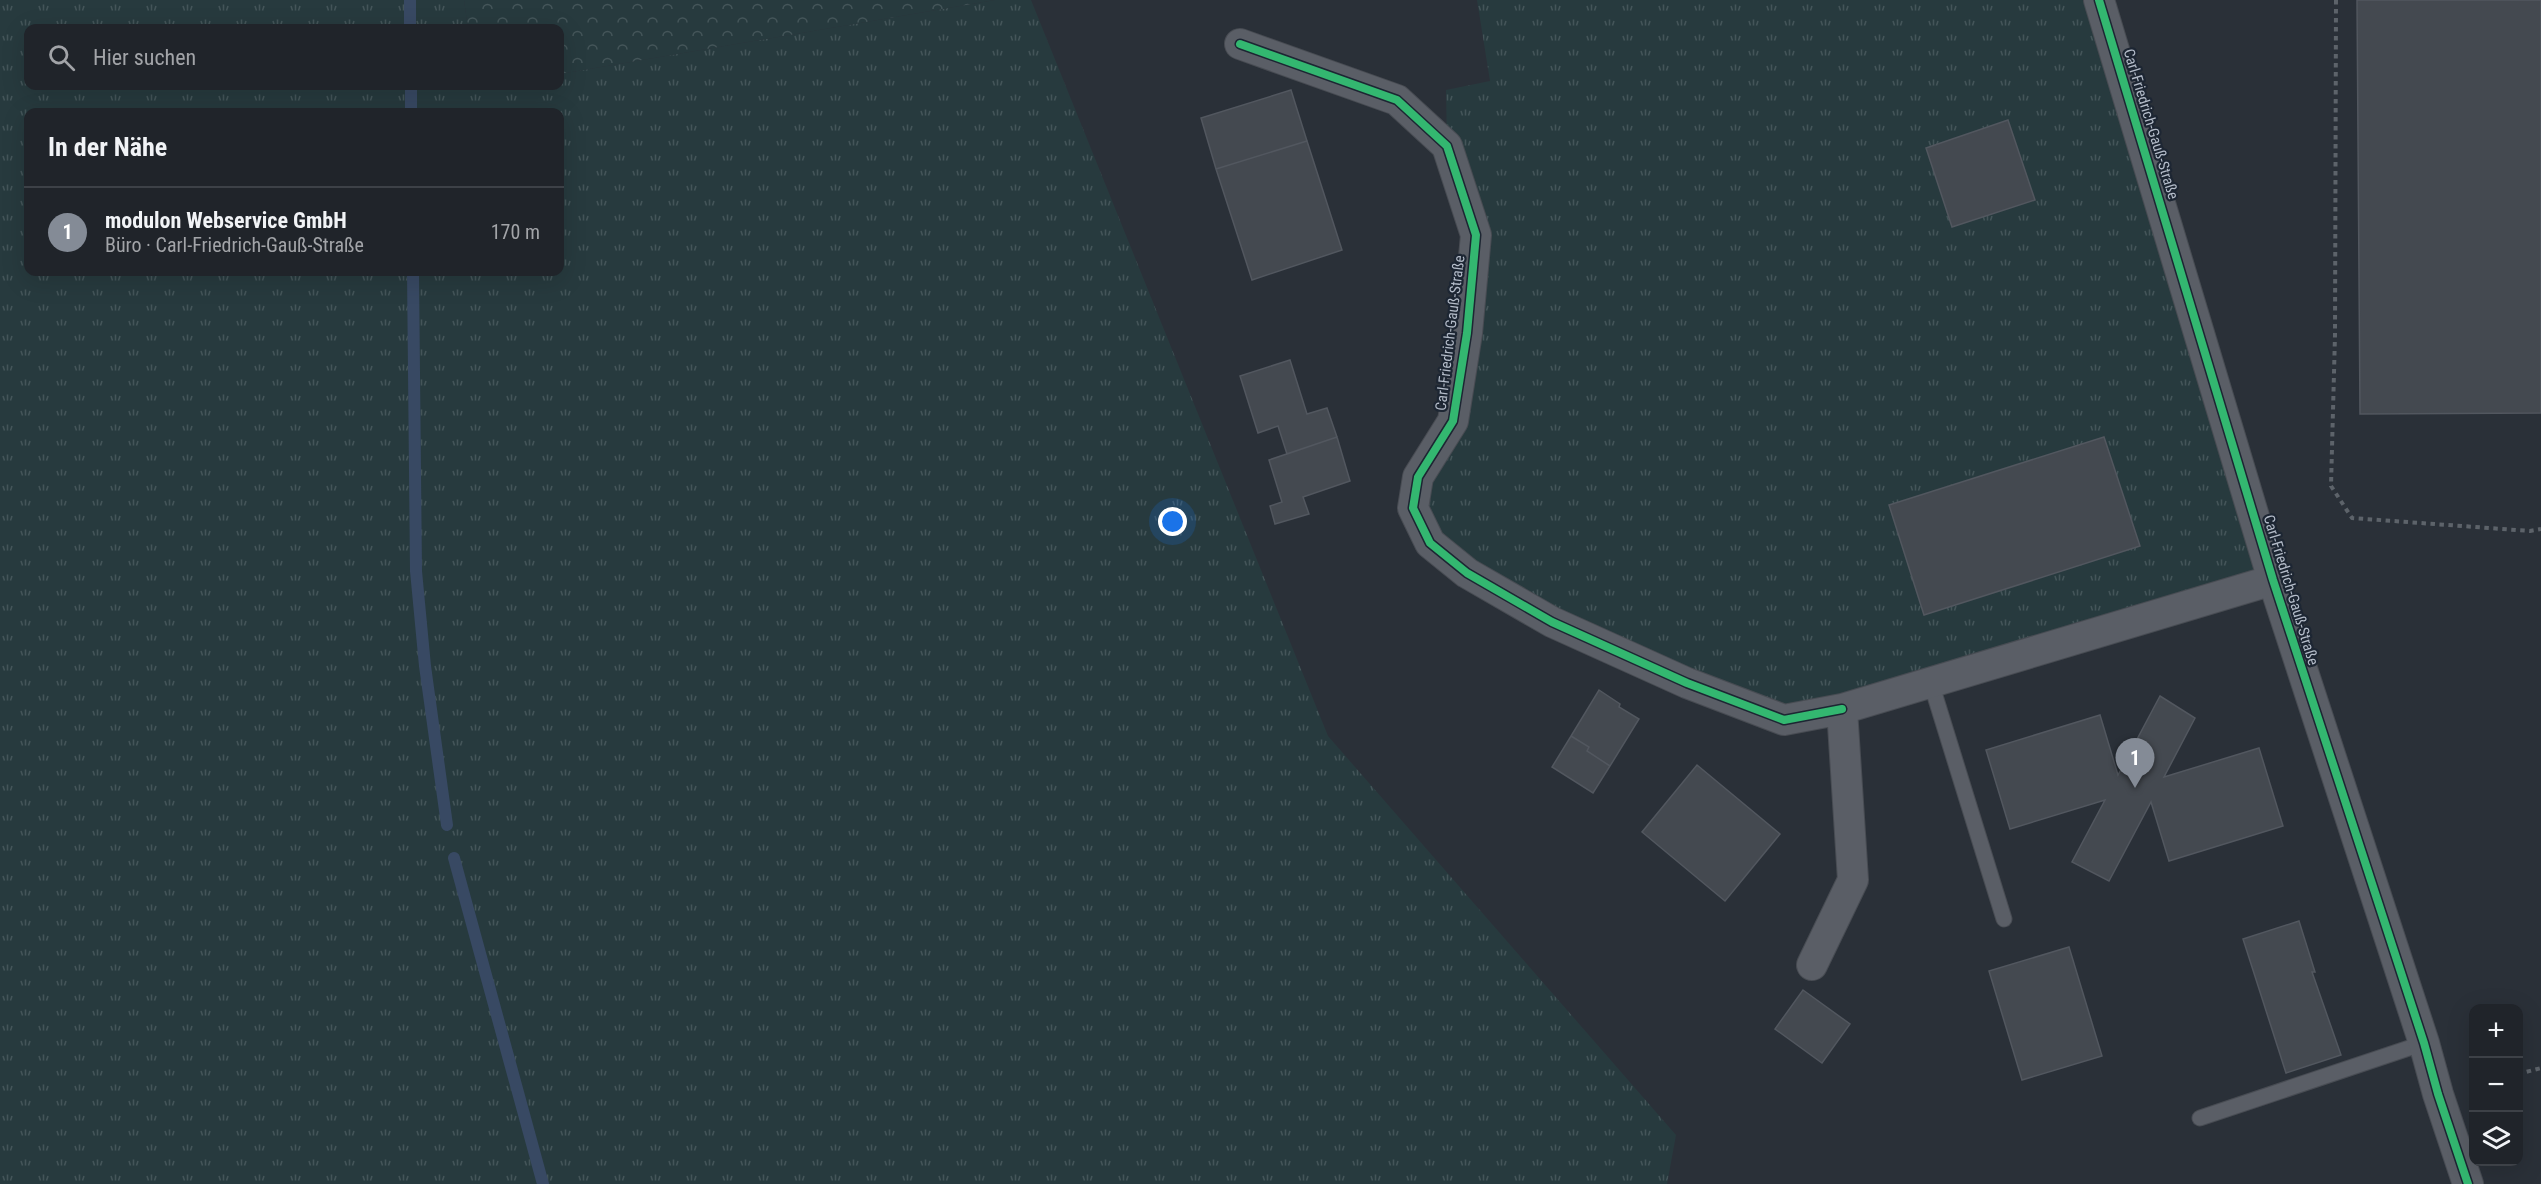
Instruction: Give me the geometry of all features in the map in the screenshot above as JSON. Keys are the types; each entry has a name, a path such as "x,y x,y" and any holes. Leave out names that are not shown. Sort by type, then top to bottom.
{"street":[{"name":"Carl-Friedrich-Gauß-Straße","path":"2099,0 2273,580 2468,1184"},
{"name":"Carl-Friedrich-Gauß-Straße","path":"1240,44 1397,100 1447,146 1476,235 1467,333 1452,421 1418,477 1413,508 1430,543 1467,573 1552,622 1687,683 1784,720 1842,709 2273,580"},
{"path":"1812,965 1853,880 1842,709"}],"lane":[{"path":"1931,683 2004,920"},
{"path":"2200,1118 2424,1043"}],"path":[{"path":"2336,0 2335,335 2331,486 2352,518 2530,531 2541,529"},
{"path":"2523,1073 2541,1068"}],"green space":[{"path":"0,0 464,0 467,24 24,24 24,90 564,90 564,73 995,0 1031,0 1328,736 1676,1135 1667,1184 0,1184"},
{"path":"464,0 995,0 564,73 564,24 467,24"},
{"path":"1477,0 2099,0 2273,580 1784,720 1687,683 1430,543 1418,477 1453,421 1476,235 1447,146 1446,90 1490,81"}],"building":[{"path":"2357,0 2541,0 2541,413 2360,414"},
{"path":"1291,90 1307,141 1216,169 1201,118"},
{"path":"2008,120 2035,200 1952,227 1926,148"},
{"path":"1307,141 1342,250 1252,280 1216,169"},
{"path":"1290,360 1307,414 1327,408 1337,437 1287,454 1278,426 1258,433 1240,376"},
{"path":"1337,437 1350,481 1303,497 1309,514 1275,524 1270,506 1282,502 1269,460"},
{"path":"2104,437 2140,546 1924,615 1889,505"},
{"path":"1599,690 1620,704 1619,707 1639,719 1610,766 1587,751 1589,747 1571,736"},
{"path":"2160,696 2195,718 2164,777 2259,748 2283,826 2169,861 2151,802 2109,881 2072,862 2105,800 2010,829 1986,750 2100,715 2118,775"},
{"path":"1571,736 1589,747 1587,751 1610,766 1593,793 1552,767"},
{"path":"1697,765 1780,834 1725,901 1642,832"},
{"path":"2299,921 2315,972 2312,972 2341,1055 2286,1073 2243,939"},
{"path":"2069,947 2102,1056 2022,1080 1989,971"},
{"path":"1803,990 1850,1024 1822,1063 1775,1029"}],"waterway":[{"path":"410,0 410,24"},
{"path":"411,90 411,108"},
{"path":"413,276 416,571 425,666 447,825"},
{"path":"454,858 543,1184"}],"cycle path":[{"path":"2099,0 2273,580 2468,1184"},
{"path":"1240,44 1397,100 1447,146 1476,235 1467,333 1453,421 1418,477 1413,508 1430,543 1467,573 1552,622 1687,683 1784,720 1842,709"}],"place":[{"name":"modulon Webservice GmbH","path":"2135,788"}]}
